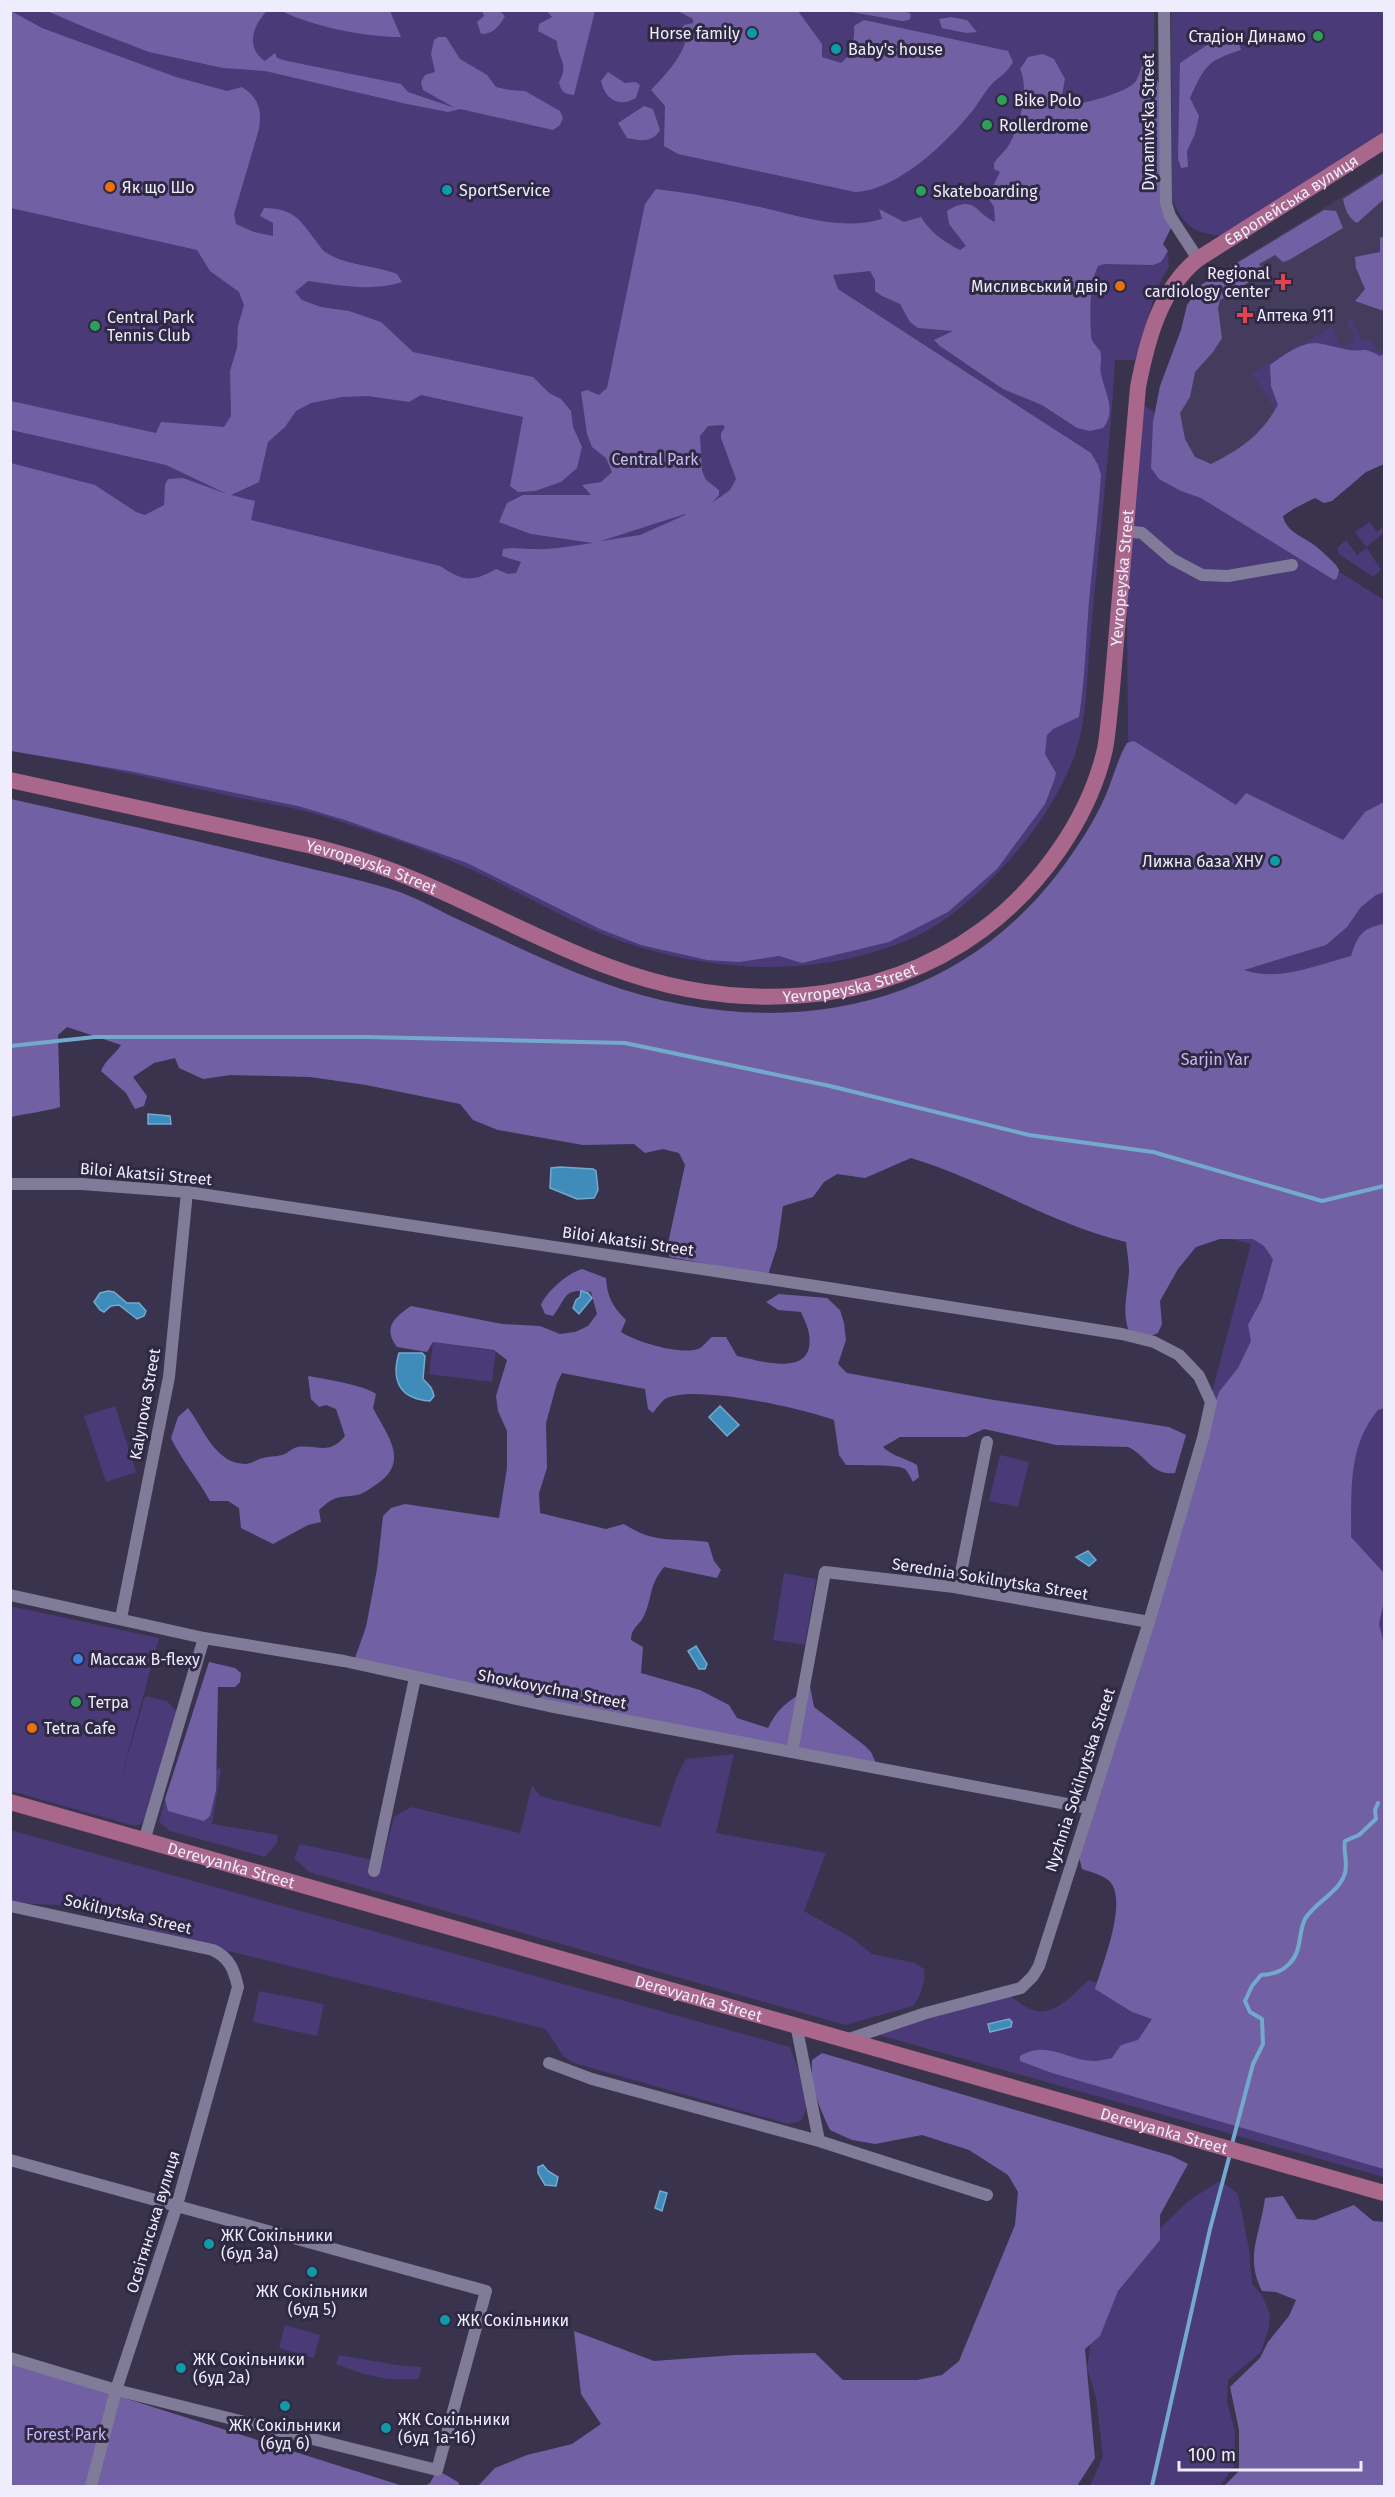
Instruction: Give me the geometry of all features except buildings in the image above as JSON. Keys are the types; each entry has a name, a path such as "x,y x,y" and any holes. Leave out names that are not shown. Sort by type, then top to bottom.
{"main road":[{"name":"Європейська вулиця","path":"1198,259 1384,141"},
{"name":"Yevropeyska Street","path":"10,780 301,844 359,859 405,876 599,963 650,980 708,992 760,997 805,997 845,991 922,966 969,940 994,921 1044,869 1078,819 1104,749 1111,700 1136,400 1147,347 1160,311 1175,283 1198,259"},
{"name":"Derevyanka Street","path":"10,1802 1384,2193"}],"street":[{"name":"Dynamivs'ka Street","path":"1164,10 1166,203 1170,216 1198,259"},
{"path":"1126,531 1142,533 1172,559 1197,574 1228,576 1292,565"},
{"name":"Biloi Akatsii Street","path":"10,1184 82,1184 187,1192 1122,1334 1154,1342 1179,1355 1199,1376 1211,1402"},
{"name":"Kalynova Street","path":"121,1618 169,1377 187,1192"},
{"name":"Nyzhnia Sokilnytska Street","path":"846,2040 926,2013 1021,1988 1039,1966 1149,1622 1203,1438 1211,1402"},
{"path":"958,1587 987,1442"},
{"name":"Serednia Sokilnytska Street","path":"792,1752 825,1572 958,1587 1149,1622"},
{"name":"Shovkovychna Street","path":"10,1595 204,1638 344,1661 415,1678 1088,1808"},
{"path":"144,1841 204,1638"},
{"path":"374,1871 415,1678"},
{"name":"Sokilnytska Street","path":"10,1906 213,1950 221,1954 233,1966"},
{"name":"Освітянська вулиця","path":"91,2487 116,2390 177,2205 238,1987 233,1966"},
{"path":"796,2024 819,2141"},
{"path":"549,2063 592,2079 819,2141 987,2195"},
{"path":"10,2160 486,2291 437,2470 116,2390 10,2358"}],"shaded area":[{"path":"1384,171 1384,445 1253,529 1160,415 1207,280"}],"green space":[{"path":"897,10 910,13 911,17 909,20 902,21 846,11"},
{"name":"Central Park","path":"11,11 1154,11 1155,198 1160,245 1168,256 1169,266 1156,290 1136,360 1115,360 1086,694 1079,742 1060,788 1043,817 1023,844 971,899 937,925 912,938 846,959 811,965 742,966 673,956 616,939 449,860 317,814 11,748"},
{"name":"Central Park","path":"11,11 42,28 176,77 227,91 242,87 248,91 258,105 260,122 234,214 236,224 254,232 273,236 273,223 260,216 264,208 283,210 300,221 322,249 333,257 397,274 402,282 367,287 308,281 295,292 302,300 321,307 349,311 381,322 413,352 533,377 549,393 561,399 571,411 573,427 582,447 577,468 561,482 535,491 518,492 510,486 523,417 421,395 409,402 368,396 342,397 311,403 296,411 285,427 268,442 259,482 231,495 255,501 251,520 440,566 461,577 480,577 496,569 508,574 516,573 521,562 502,556 503,549 562,548 593,543 531,534 499,522 507,503 523,495 591,495 582,485 601,482 612,472 606,458 592,447 587,434 581,392 587,390 599,395 607,388 645,204 656,189 721,199 836,223 882,219 879,209 904,222 921,217 938,236 960,250 966,246 949,224 947,211 956,206 969,204 995,222 994,207 985,193 993,186 1000,172 994,169 994,163 1007,148 1016,131 1022,109 1024,87 1020,69 1028,57 1043,54 1054,59 1065,79 1061,100 1068,105 1084,103 1124,90 1136,81 1143,63 1149,60 1162,91 1171,228 1163,244 1168,251 1161,262 1153,265 1104,264 1098,266 1095,273 1091,300 1091,337 1101,354 1101,371 1110,408 1103,428 1090,431 1077,428 1042,405 1003,389 934,340 953,331 918,328 910,322 900,304 875,291 875,280 870,271 833,275 838,289 1091,453 1098,465 1101,475 1079,717 1053,729 1047,735 1045,754 1056,773 1045,804 997,869 948,912 889,942 802,963 779,956 739,962 707,960 641,945 600,929 467,863 298,806 129,771 11,751 11,463 95,485 136,512 145,515 164,505 165,485 168,479 183,478 227,494 166,465 11,430 11,401 156,433 161,422 224,427 231,416 230,371 237,348 238,326 244,305 239,292 210,271 197,250 11,208","holes":["723,425 725,427 721,438 736,479 730,490 712,503 719,495 719,490 706,480 702,471 700,436 708,426","685,514 640,535 601,541"]},
{"path":"47,11 267,11 258,23 253,36 255,50 265,61 275,53 277,58 287,61 401,84 408,92 455,108 423,90 421,82 425,75 435,72 431,54 434,40 438,37 446,37 460,59 487,75 496,87 525,91 560,111 563,118 560,125 553,130 460,109 448,112 407,104 265,71 223,68 149,52"},
{"path":"282,11 390,11 401,37 340,30 309,22"},
{"path":"482,11 500,11 505,16 495,29 481,34 477,22 484,16"},
{"path":"547,11 595,11 574,95 564,92 559,82 563,65 557,41 538,31 539,24 552,17"},
{"path":"678,11 798,11 822,44 822,57 841,63 848,56 852,47 854,26 864,20 1008,51 1013,62 1005,73 991,85 959,127 933,152 887,184 871,190 855,192 678,154 664,146 665,106 651,90 672,67 684,47 686,40 680,31 684,25 693,23 693,19"},
{"path":"1171,11 1384,11 1384,141 1223,236 1204,233 1191,227 1172,200"},
{"path":"951,17 967,20 977,32 966,33 942,28 939,19"},
{"path":"1236,35 1241,50 1220,58 1208,66 1190,98 1199,116 1195,134 1187,151 1188,167 1181,168 1178,158 1180,63 1213,41"},
{"path":"608,72 625,83 636,82 640,85 636,98 618,102 609,97 601,81"},
{"path":"644,106 653,109 660,130 649,139 627,138 618,123"},
{"path":"1384,173 1384,199 1357,223 1347,213 1343,199"},
{"path":"1324,210 1336,211 1343,228 1289,260 1283,262 1275,255 1259,264 1265,272 1220,300 1218,308 1222,338 1195,372 1190,397 1180,413 1185,439 1195,457 1211,464 1249,440 1271,416 1278,405 1271,386 1270,365 1286,354 1303,345 1316,343 1349,350 1366,350 1380,356 1384,354 1384,464 1366,472 1332,501 1324,503 1315,498 1283,516 1292,531 1318,548 1336,565 1339,570 1334,580 1201,498 1181,491 1159,479 1151,468 1153,422 1160,386 1181,330 1187,305 1201,285"},
{"path":"1384,236 1384,311 1355,301 1365,289 1356,268 1355,257 1380,252 1380,238"},
{"path":"1352,319 1362,341 1369,339 1379,352 1384,348 1384,369 1278,415 1252,373 1333,326 1341,346 1355,341 1347,320"},
{"name":"Sarjin Yar","path":"1136,400 1158,415 1206,488 1384,600 1384,2177 879,2035 881,2031 1008,1995 1023,2005 1041,2012 1064,2002 1089,1980 1102,1985 1146,1830 1136,1681 1251,1244 982,1175 1129,829 1126,531"},
{"path":"1370,522 1377,532 1382,528 1384,533 1366,547 1355,532"},
{"path":"1346,540 1357,555 1367,548 1381,570 1373,577 1339,554 1337,548"},
{"path":"1134,741 1236,805 1246,793 1343,840 1365,812 1384,802 1384,892 1376,895 1361,907 1347,927 1326,945 1244,970 1257,973 1284,973 1351,956 1356,943 1366,930 1384,924 1384,1408 1378,1410 1368,1424 1356,1454 1352,1486 1351,1537 1384,1573 1384,1601 1379,1624 1384,1644 1384,2169 1052,2073 1020,2061 1020,2056 1039,2050 1048,2050 1083,2060 1112,2058 1121,2045 1138,2040 1152,2019 1132,2012 1095,1989 1112,1935 1115,1920 1115,1893 1106,1878 1082,1869 1079,1857 1213,1409 1219,1392 1238,1368 1251,1341 1248,1325 1262,1299 1273,1259 1264,1246 1253,1239 1220,1239 1196,1247 1178,1269 1160,1301 1162,1324 1158,1333 1149,1337 1128,1329 1126,1321 1125,1307 1129,1271 1126,1242 1071,1224 965,1178 911,1158 865,1178 837,1174 824,1182 813,1197 783,1206 777,1247 768,1275 670,1257 667,1248 685,1165 679,1153 663,1149 645,1153 634,1144 583,1145 498,1130 473,1120 460,1104 366,1085 310,1077 231,1075 203,1079 179,1068 175,1058 154,1063 133,1077 147,1096 144,1106 135,1109 126,1093 101,1071 121,1045 67,1027 58,1035 60,1107 11,1117 11,799 390,889 415,898 564,968 664,1001 728,1011 791,1012 853,1004 912,986 967,958 1017,918 1062,868 1101,806 1127,743"},
{"path":"582,1269 606,1278 612,1301 626,1320 621,1332 628,1336 658,1346 680,1350 698,1349 712,1337 726,1337 737,1356 772,1363 796,1362 804,1357 809,1348 809,1334 801,1312 778,1310 766,1302 779,1294 827,1298 840,1310 844,1323 846,1340 838,1364 847,1373 988,1399 1169,1427 1186,1435 1175,1473 1160,1471 1128,1447 1056,1445 984,1429 966,1437 900,1437 883,1447 917,1465 919,1477 913,1482 906,1470 901,1467 846,1465 839,1455 834,1420 819,1415 748,1399 699,1394 679,1395 665,1399 653,1413 648,1409 645,1389 562,1373 546,1423 547,1468 539,1493 540,1513 606,1529 624,1524 635,1531 655,1538 708,1542 714,1561 721,1570 717,1578 664,1567 653,1586 644,1616 631,1636 631,1640 643,1647 641,1673 700,1690 729,1705 737,1718 768,1728 781,1708 810,1686 814,1707 864,1745 871,1752 876,1763 584,1710 355,1658 366,1627 377,1569 383,1516 391,1508 405,1504 499,1518 507,1468 507,1431 498,1411 496,1396 507,1360 494,1350 433,1342 427,1352 397,1347 391,1334 392,1323 411,1306 502,1324 540,1326 560,1334 575,1332 588,1326 597,1314 591,1292 575,1291 567,1295 553,1316 545,1314 541,1305 558,1284 570,1274"},
{"path":"433,1342 496,1351 492,1382 429,1374"},
{"path":"308,1376 354,1385 376,1394 373,1408 393,1447 393,1466 377,1484 364,1492 336,1498 324,1505 319,1510 321,1522 308,1525 273,1544 241,1528 239,1508 228,1501 210,1501 171,1438 178,1417 188,1408 211,1444 226,1458 235,1462 248,1464 268,1457 280,1456 298,1447 334,1446 345,1436 336,1409 326,1405 319,1407 311,1399"},
{"path":"115,1406 136,1472 106,1482 84,1416"},
{"path":"1000,1455 1029,1462 1018,1507 989,1501"},
{"path":"784,1573 816,1579 805,1645 773,1640"},
{"name":"Тетра","path":"10,1606 159,1638 118,1789 145,1696 167,1701 177,1712 147,1816 141,1824 135,1826 11,1791"},
{"path":"209,1662 235,1668 241,1673 240,1682 235,1687 218,1687 216,1790 210,1816 204,1821 168,1811 165,1799"},
{"path":"734,1754 716,1833 826,1853 804,1911 852,1938 872,1954 915,1963 924,1969 922,1988 913,2006 845,2025 309,1872 294,1858 300,1844 382,1862 394,1817 411,1807 520,1833 532,1785 540,1796 660,1827 677,1776 686,1759"},
{"path":"221,1768 212,1824 278,1835 277,1843 265,1857 170,1831 159,1822 165,1799 198,1774"},
{"path":"10,1830 790,2047 806,2094 805,2112 801,2121 788,2124 574,2063 563,2056 546,2029 212,1947 58,1905 11,1903"},
{"path":"259,1991 324,2004 317,2036 253,2022"},
{"path":"822,2053 1172,2156 1188,2164 1160,2215 1160,2240 1118,2291 1100,2336 1085,2349 1095,2458 1077,2486 478,2486 495,2468 527,2455 572,2444 601,2424 581,2394 574,2331 654,2361 735,2355 815,2353 843,2380 917,2380 942,2375 959,2361 1015,2225 1018,2192 1008,2175 969,2150 922,2135 875,2144 852,2140 830,2130 819,2105 812,2079 812,2060"},
{"path":"1218,2182 1224,2183 1238,2194 1249,2249 1252,2284 1262,2295 1270,2314 1269,2327 1261,2352 1228,2380 1227,2401 1235,2432 1234,2466 1220,2486 1090,2486 1103,2456 1096,2398 1087,2368 1094,2323 1131,2257 1188,2201"},
{"path":"1283,2196 1297,2219 1315,2220 1354,2205 1373,2221 1384,2222 1384,2486 1224,2486 1239,2471 1239,2430 1230,2387 1260,2358 1268,2342 1289,2316 1296,2300 1276,2292 1262,2291 1254,2267 1255,2244 1265,2198"},
{"path":"285,2325 320,2335 314,2358 279,2348"},
{"path":"339,2355 422,2367 418,2379 385,2378 367,2375 336,2364"},
{"name":"Forest Park","path":"10,2362 403,2486 11,2486"},
{"path":"437,2470 458,2482 460,2486 425,2486 430,2483"}],"water":[{"path":"148,1114 170,1116 171,1124 148,1124"},
{"path":"551,1168 596,1171 598,1190 594,1198 577,1199 550,1188"},
{"path":"581,1291 588,1293 592,1298 579,1314 573,1308"},
{"path":"114,1292 127,1303 139,1303 146,1311 144,1316 137,1319 119,1305 111,1306 104,1312 100,1310 94,1302 100,1293"},
{"path":"399,1353 422,1353 425,1356 423,1379 430,1386 434,1396 430,1401 411,1396 400,1386 396,1372"},
{"path":"720,1406 739,1425 727,1436 709,1417"},
{"path":"1088,1551 1096,1560 1089,1566 1076,1557"},
{"path":"696,1646 707,1664 705,1669 699,1669 688,1651"},
{"path":"1009,2019 1012,2022 1011,2027 990,2032 988,2024"},
{"path":"543,2165 558,2177 556,2186 545,2185 538,2173 538,2167"},
{"path":"660,2191 667,2193 662,2211 655,2208"}],"waterway":[{"path":"10,1046 95,1037 367,1037 625,1043 830,1086 1029,1135 1153,1152 1322,1201 1384,1186"},
{"path":"1232,2144 1253,2064 1263,2044 1262,2019 1250,2012 1245,2001 1252,1986 1261,1975 1280,1970 1294,1958 1305,1919 1342,1880 1346,1869 1345,1841 1359,1835 1376,1819 1375,1810 1378,1803"},
{"path":"1152,2486 1210,2229 1230,2154"}],"place":[{"name":"Horse family","path":"752,33"},
{"name":"Стадіон Динамо","path":"1318,36"},
{"name":"Baby's house","path":"836,49"},
{"name":"Bike Polo","path":"1002,100"},
{"name":"Rollerdrome","path":"987,125"},
{"name":"Як що Шо","path":"110,187"},
{"name":"SportService","path":"447,190"},
{"name":"Skateboarding","path":"921,191"},
{"name":"Regional cardiology center","path":"1283,282"},
{"name":"Мисливський двір","path":"1120,286"},
{"name":"Аптека 911","path":"1245,315"},
{"name":"Central Park Tennis Club","path":"95,326"},
{"name":"Лижна база ХНУ","path":"1275,861"},
{"name":"Массаж B-flexy","path":"78,1659"},
{"name":"Тетра","path":"76,1702"},
{"name":"Tetra Cafe","path":"32,1728"},
{"name":"ЖК Сокільники (буд 3а)","path":"209,2244"},
{"name":"ЖК Сокільники (буд 5)","path":"312,2272"},
{"name":"ЖК Сокільники","path":"445,2320"},
{"name":"ЖК Сокільники (буд 2а)","path":"181,2368"},
{"name":"ЖК Сокільники (буд 6)","path":"285,2406"},
{"name":"ЖК Сокільники (буд 1а-1б)","path":"386,2428"}]}
